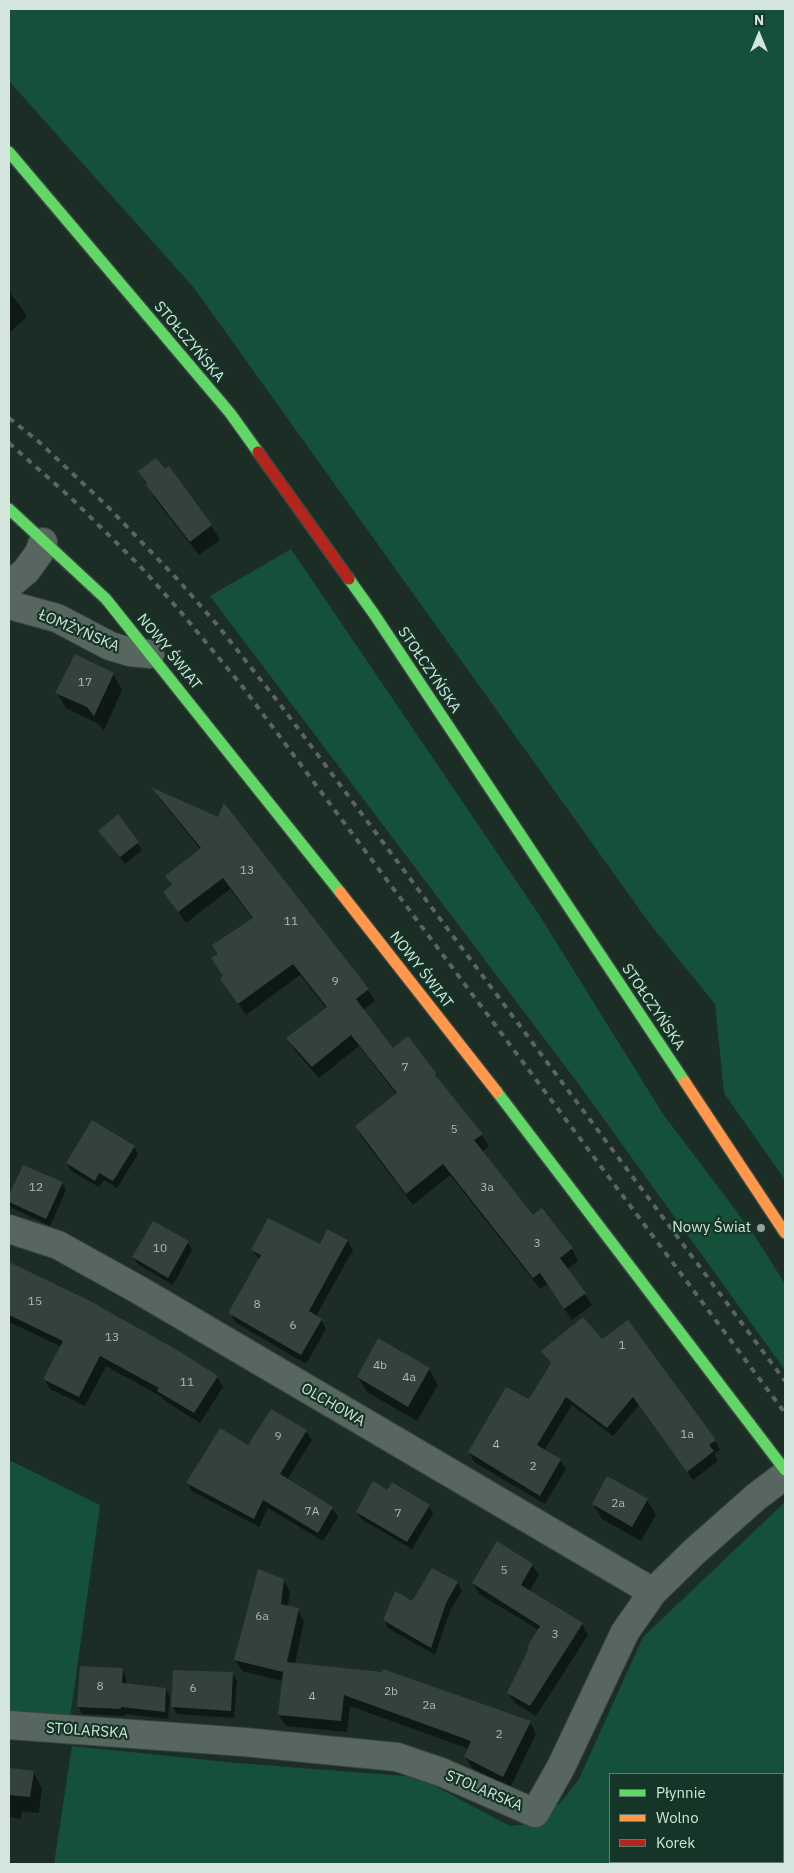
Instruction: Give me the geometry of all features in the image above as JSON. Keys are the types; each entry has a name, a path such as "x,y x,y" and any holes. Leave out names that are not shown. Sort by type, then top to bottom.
{"street":[{"name":"STOŁCZYŃSKA","path":"9,152 230,413 374,614 785,1233"},
{"name":"NOWY ŚWIAT","path":"9,510 106,599 467,1052 785,1470"},
{"path":"9,585 26,571 39,553 43,542"},
{"name":"ŁOMŻYŃSKA","path":"9,605 57,618 110,646 130,652 150,654"},
{"name":"OLCHOWA","path":"9,1229 58,1245 139,1290 652,1592"},
{"name":"STOLARSKA","path":"9,1724 254,1743 397,1757 441,1772 535,1813 561,1767 625,1632 652,1592 756,1497 785,1475"}],"green space":[{"path":"9,9 785,9 785,1180 724,1093 715,1004 650,924 194,288 9,81"},
{"path":"291,549 538,913 663,1114 753,1233 785,1284 785,1370 577,1082 210,596"},
{"path":"9,1460 100,1505 70,1718 9,1711"},
{"path":"785,1502 785,1864 54,1864 72,1746 237,1763 418,1777 510,1826 537,1823 562,1801 579,1779 643,1637"}],"building":[{"path":"156,458 165,469 169,466 212,525 190,542 145,484 147,483 138,471"},
{"path":"75,654 114,673 94,716 87,707 55,693"},
{"path":"151,787 218,817 224,803 369,989 356,999 393,1048 408,1036 436,1073 435,1075 483,1134 474,1140 533,1215 542,1208 573,1248 560,1258 586,1293 564,1309 540,1273 533,1278 443,1164 406,1194 355,1126 397,1093 351,1035 312,1067 286,1038 327,1007 293,964 238,1004 220,979 223,976 211,958 218,954 212,945 253,918 223,878 178,912 163,892 172,885 165,876 201,848"},
{"path":"118,814 139,842 120,857 98,831"},
{"path":"92,1120 135,1146 113,1181 99,1173 95,1181 66,1163"},
{"path":"23,1165 63,1182 46,1219 9,1202 9,1195"},
{"path":"268,1218 320,1244 327,1229 348,1240 309,1311 322,1319 301,1355 228,1313 261,1255 251,1250"},
{"path":"153,1221 189,1241 168,1278 132,1257"},
{"path":"9,1262 90,1301 177,1350 218,1376 194,1413 157,1391 159,1388 100,1356 79,1397 43,1379 63,1341 9,1315"},
{"path":"583,1317 602,1339 628,1320 716,1440 709,1445 714,1451 687,1472 633,1397 607,1428 566,1397 537,1445 561,1459 540,1496 468,1452 506,1387 529,1399 551,1363 541,1351"},
{"path":"378,1338 430,1368 408,1407 357,1377"},
{"path":"271,1409 307,1430 280,1474 333,1507 318,1533 263,1500 254,1519 186,1483 220,1428 248,1445"},
{"path":"607,1476 648,1499 632,1527 592,1504"},
{"path":"373,1481 387,1490 392,1482 430,1505 407,1542 356,1512"},
{"path":"497,1541 533,1564 521,1585 583,1623 530,1706 507,1693 529,1648 527,1647 540,1626 472,1583"},
{"path":"432,1568 458,1582 446,1603 431,1648 383,1620 395,1591 412,1601"},
{"path":"258,1569 284,1579 281,1604 299,1608 287,1662 382,1672 383,1669 531,1721 503,1777 464,1757 471,1741 344,1695 341,1721 278,1715 283,1672 234,1660"},
{"path":"80,1666 123,1668 122,1683 166,1688 165,1712 121,1707 121,1709 77,1707"},
{"path":"173,1670 233,1672 231,1711 171,1707"},
{"path":"9,1768 34,1771 30,1797 9,1795"}],"railway":[{"path":"9,418 38,441 106,505 179,581 219,627 279,703 785,1381"},
{"path":"9,443 71,498 139,565 242,686 785,1413"}],"traffic: fast":[{"path":"9,152 230,413 258,452"},
{"path":"9,509 106,599 340,892"},
{"path":"349,579 685,1082"},
{"path":"497,1092 785,1470"}],"traffic: slow":[{"path":"340,892 497,1092"},
{"path":"685,1082 785,1233"}],"traffic: jam":[{"path":"258,452 349,579"}],"place":[{"name":"Nowy Świat","path":"761,1228"}]}
